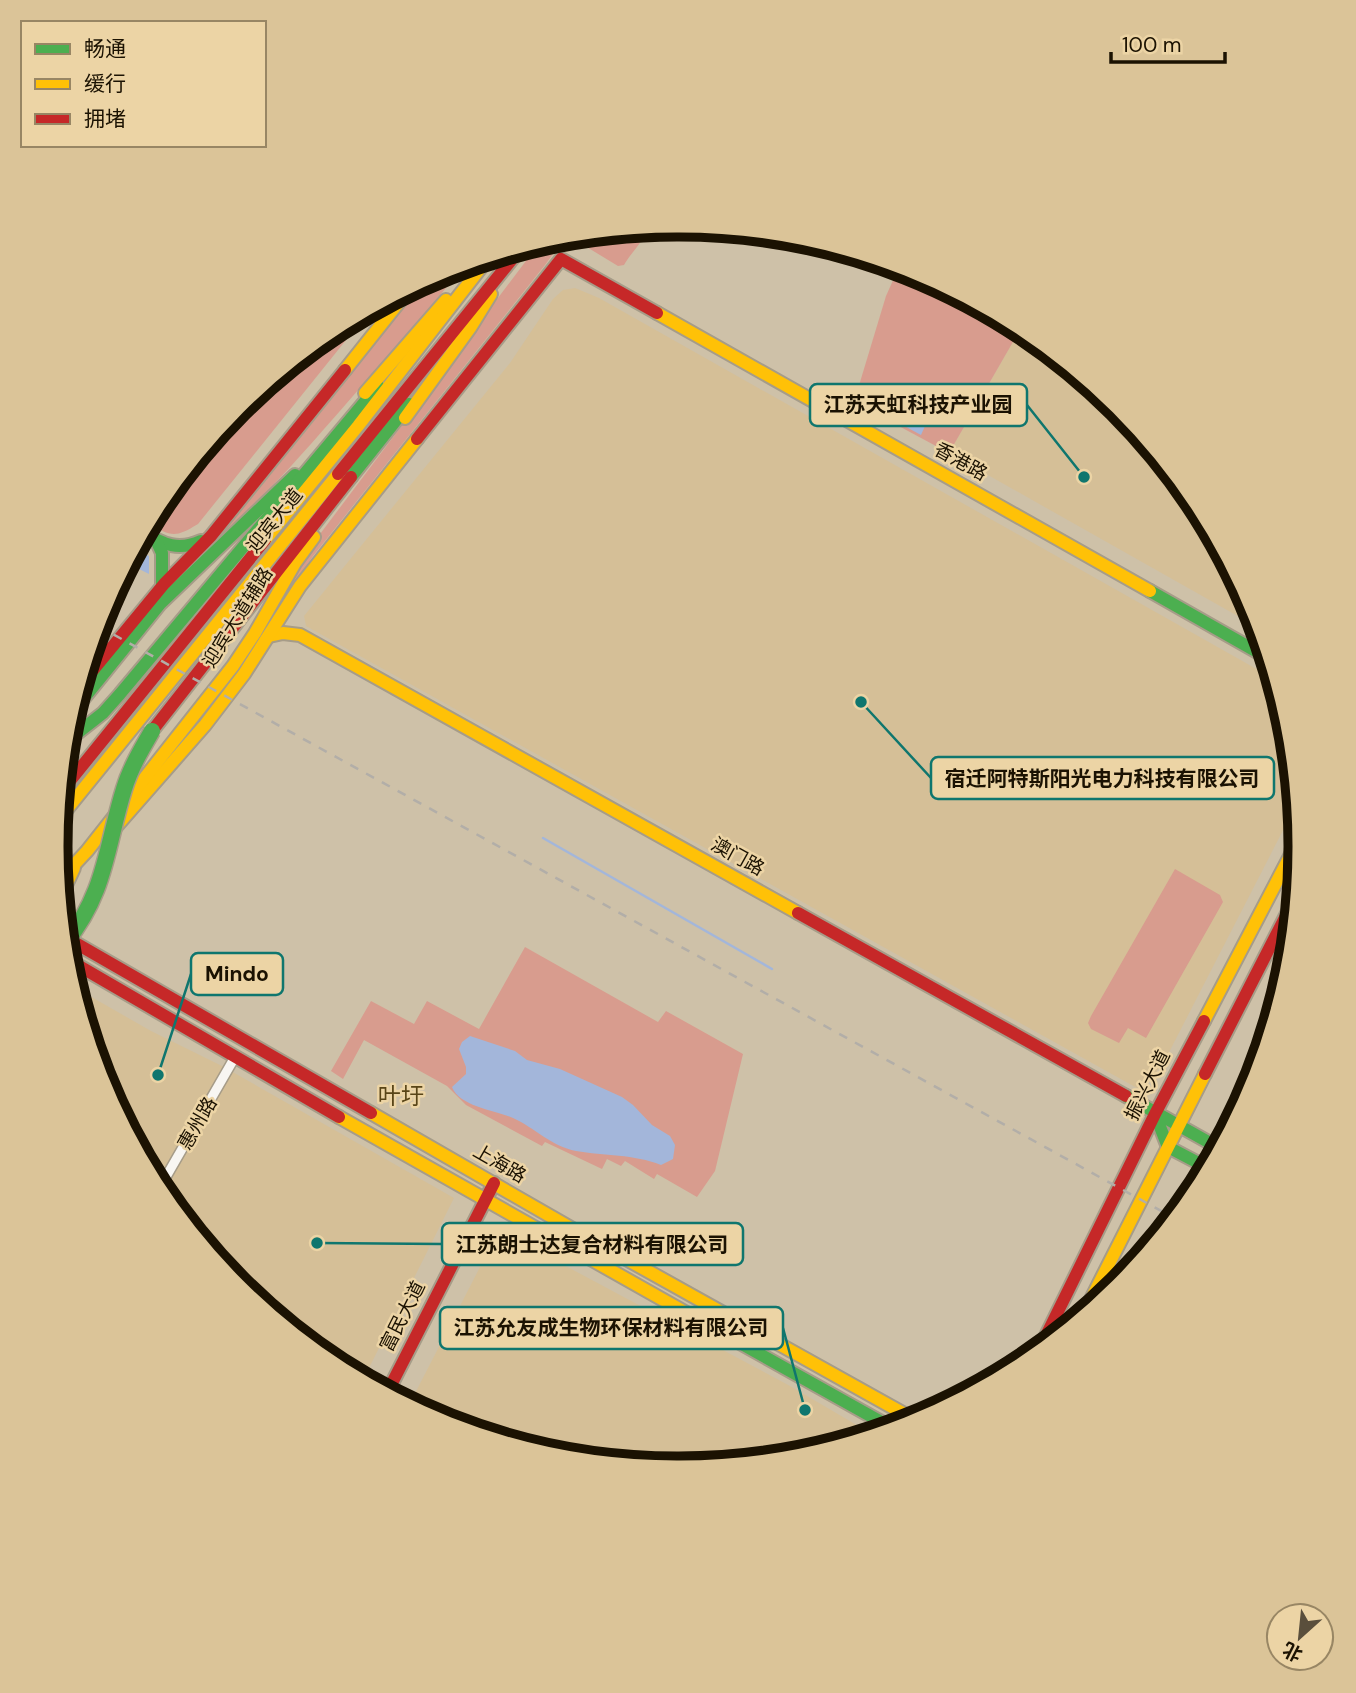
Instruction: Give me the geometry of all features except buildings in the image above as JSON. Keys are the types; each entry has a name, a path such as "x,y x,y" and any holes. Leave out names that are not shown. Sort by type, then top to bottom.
{"main road":[{"name":"香港路","path":"287,609 300,586 561,259 1255,651"},
{"path":"74,933 95,901 134,761 152,731 216,646 318,522 415,396 510,262"},
{"name":"迎宾大道","path":"72,784 86,774 510,262"},
{"name":"迎宾大道辅路","path":"69,871 225,678 271,607 304,549 471,328 510,262"},
{"name":"迎宾大道","path":"71,800 86,774 442,321 478,270"},
{"path":"88,694 172,591 246,525 293,477 470,274"},
{"path":"96,667 162,587 211,536 395,307"},
{"path":"79,732 103,713 369,396 442,321"},
{"path":"153,538 167,546 183,548 211,536"},
{"path":"152,539 163,559 162,587"},
{"path":"287,609 290,623 300,635"},
{"path":"70,878 75,866 102,843 205,725 244,674 287,609"},
{"path":"269,636 283,633 300,635"},
{"name":"澳门路","path":"300,635 1210,1143"},
{"name":"振兴大道","path":"1049,1330 1156,1114 1287,862"},
{"path":"1095,1291 1283,921"},
{"path":"75,935 144,983"},
{"name":"上海路","path":"76,943 576,1231 902,1413"},
{"path":"81,969 484,1201 879,1422"},
{"path":"1156,1114 1168,1147 1199,1163"},
{"path":"410,1158 417,1151 417,1140"},
{"name":"富民大道","path":"391,1384 494,1183"},
{"path":"570,1249 565,1238 570,1231 576,1231"}],"street":[{"name":"惠州路","path":"166,1177 235,1057"}],"shaded area":[{"path":"643,238 624,265 618,266 582,244"},
{"path":"557,249 313,556 276,610 314,542 530,255"},
{"path":"895,277 948,300 1015,339 949,453 854,402 886,296"},
{"path":"452,280 299,457 267,492 215,540 411,299"},
{"path":"575,288 599,298 1262,672 1283,767 1287,823 1164,1062 1144,1088 1137,1088 306,626 304,616 510,363 553,299 563,290"},
{"path":"354,330 198,524 178,534 158,528 194,475 247,415 307,363"},
{"path":"1015,339 1080,388 1109,415 1162,475 1206,542 1243,619 949,453"},
{"path":"1175,869 1220,895 1223,902 1146,1038 1128,1028 1119,1043 1091,1029 1088,1023"},
{"path":"525,947 658,1022 666,1011 743,1054 715,1171 697,1197 657,1174 654,1179 625,1161 621,1166 607,1159 602,1169 545,1142 542,1146 466,1105 447,1086 364,1040 343,1079 331,1071 371,1001 414,1024 427,1001 479,1029"},
{"path":"87,994 151,1031 222,1066 454,1198 367,1371 276,1305 247,1278 194,1218 150,1151 131,1116 101,1042"},
{"path":"504,1233 790,1386 861,1428 797,1445 758,1451 718,1455 638,1455 559,1445 520,1435 482,1424 414,1396 496,1236"}],"water":[{"path":"884,393 929,417 921,435 875,410"},
{"path":"144,553 149,556 149,574 136,568"},
{"path":"470,1036 515,1051 527,1060 560,1069 622,1097 652,1125 670,1136 675,1145 673,1159 661,1165 640,1159 567,1149 513,1118 462,1099 452,1087 466,1074 459,1049 462,1042"}],"waterway":[{"path":"543,838 772,969"}],"railway":[{"path":"108,632 1165,1213"}],"traffic: fast":[{"path":"79,732 103,713 120,694 378,386"},
{"path":"351,477 409,404"},
{"path":"88,693 160,604 295,475"},
{"path":"153,537 178,546 201,541"},
{"path":"156,540 162,553 162,587"},
{"path":"1150,591 1255,651"},
{"path":"74,931 97,888 126,782 152,731"},
{"path":"1126,1096 1210,1143"},
{"path":"1155,1114 1168,1147 1199,1163"},
{"path":"697,1319 880,1422"}],"traffic: slow":[{"path":"265,540 479,270"},
{"path":"405,418 470,328 491,294"},
{"path":"365,393 446,300"},
{"path":"345,370 396,306"},
{"path":"657,313 1150,591"},
{"path":"114,829 205,725 244,674 300,586 417,439"},
{"path":"70,805 338,474"},
{"path":"69,870 233,666 295,563 314,537"},
{"path":"269,636 283,633 300,635 798,913"},
{"path":"1204,1021 1287,862"},
{"path":"70,878 74,868"},
{"path":"1095,1291 1205,1074"},
{"path":"371,1113 903,1413"},
{"path":"339,1117 697,1319"}],"traffic: jam":[{"path":"417,439 561,259 657,313"},
{"path":"338,474 511,261"},
{"path":"96,666 164,584 211,536 345,370"},
{"path":"152,731 351,477"},
{"path":"72,778 265,540"},
{"path":"798,913 1126,1096"},
{"path":"1205,1074 1283,921"},
{"path":"76,943 371,1113"},
{"path":"80,967 339,1117"},
{"path":"1049,1330 1204,1021"},
{"path":"391,1384 494,1183"}],"place":[{"name":"江苏天虹科技产业园","path":"1084,477"},
{"name":"宿迁阿特斯阳光电力科技有限公司","path":"861,702"},
{"name":"Mindo","path":"158,1075"},
{"name":"江苏朗士达复合材料有限公司","path":"317,1243"},
{"name":"江苏允友成生物环保材料有限公司","path":"805,1410"}],"district":[{"name":"叶圩","path":"401,1096"}]}
